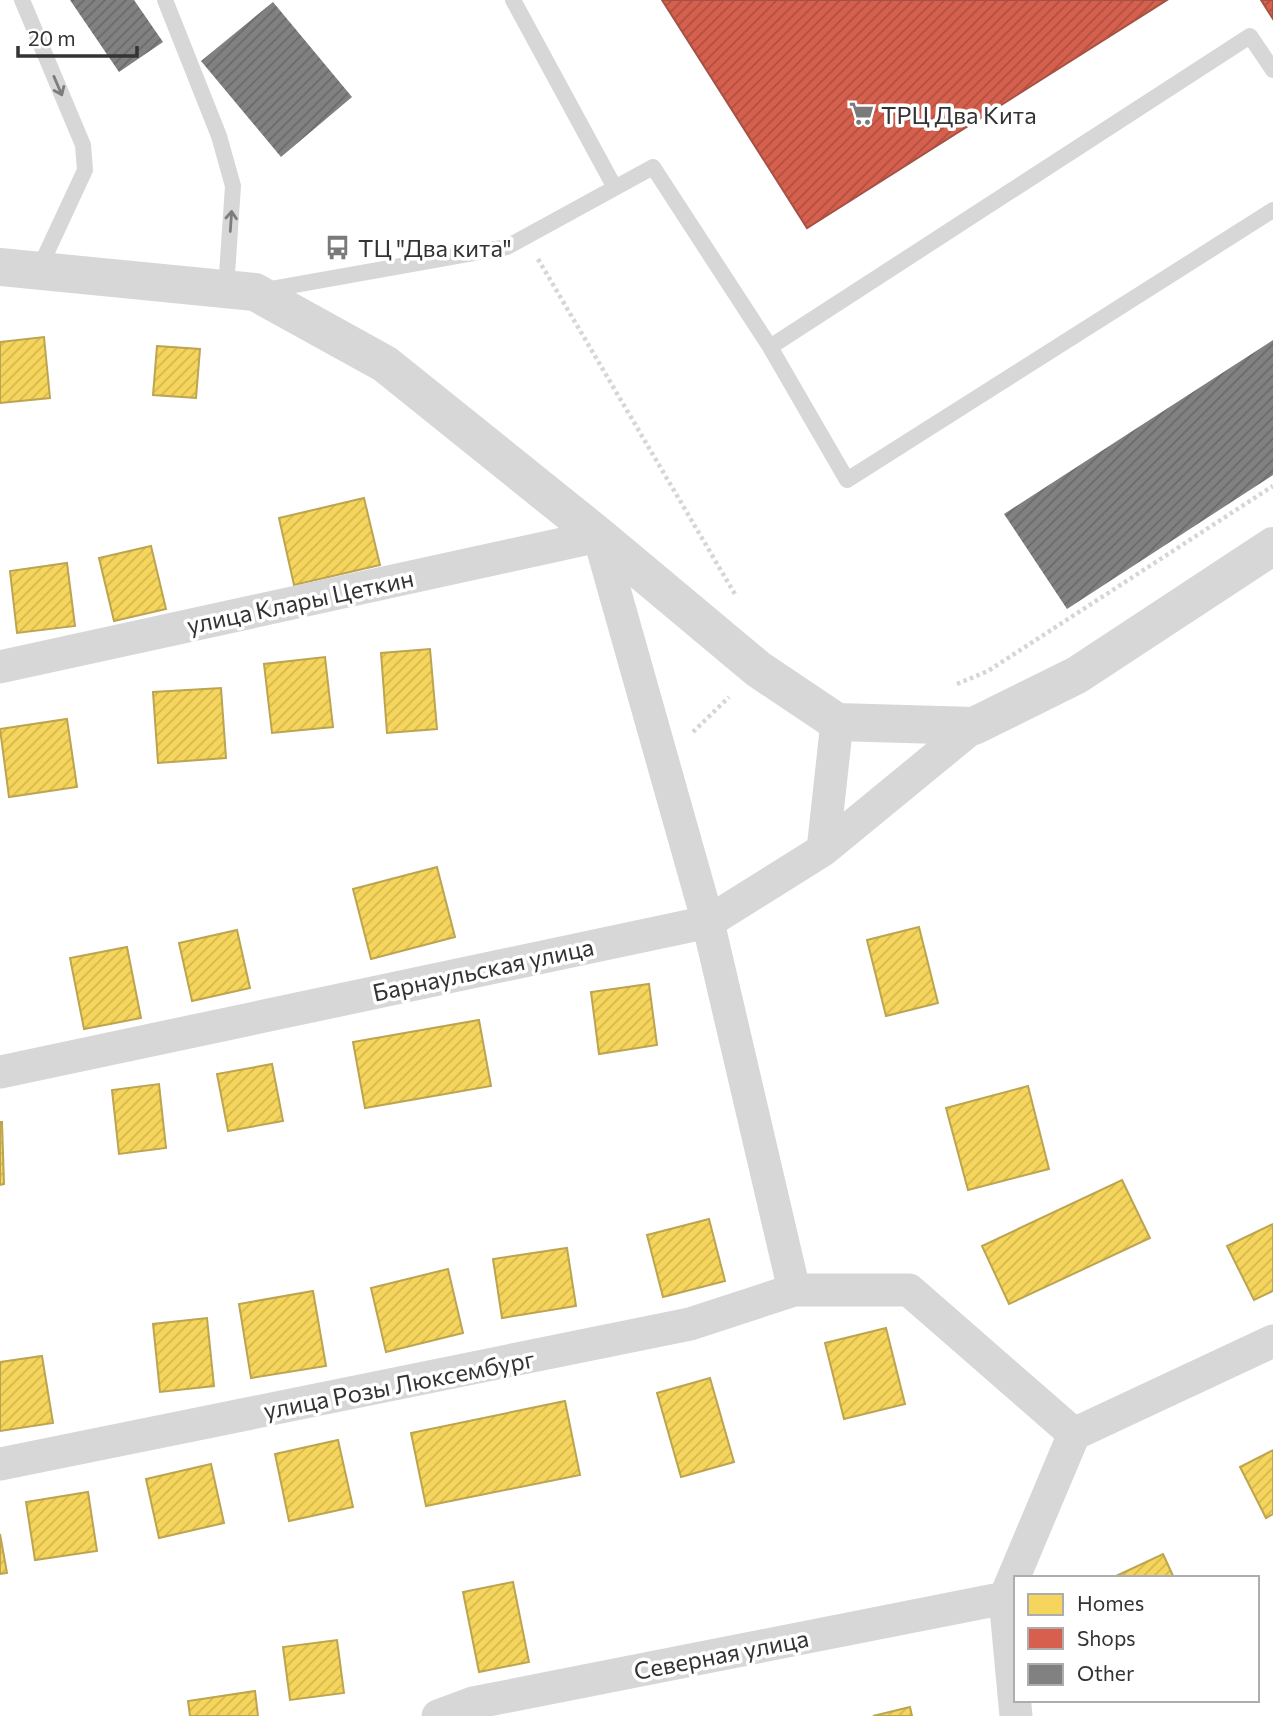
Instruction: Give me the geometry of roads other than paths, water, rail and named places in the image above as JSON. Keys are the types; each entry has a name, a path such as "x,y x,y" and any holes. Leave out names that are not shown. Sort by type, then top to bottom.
{"street":[{"path":"0,267 241,290 385,364 599,536 758,669 837,722 974,726 1077,675 1273,546"},
{"path":"599,536 708,922 794,1290"},
{"name":"улица Клары Цеткин","path":"0,667 599,536"},
{"path":"822,850 837,722"},
{"name":"Барнаульская улица","path":"0,1072 708,922 822,850 974,726"},
{"name":"улица Розы Люксембург","path":"0,1464 690,1324 794,1290 909,1290 1074,1434"},
{"path":"1014,1576 1074,1434 1273,1341"},
{"path":"1014,1577 1005,1598 1014,1695"},
{"name":"Северная улица","path":"438,1716 473,1703 1005,1598"}],"lane":[{"path":"22,0 83,145 85,170 38,270"},
{"path":"165,0 219,136 233,186 241,290 508,247 653,167 770,347 847,480 1273,210"},
{"path":"513,0 615,188"},
{"path":"770,347 1250,36 1273,69"}],"place":[{"name":"ТРЦ Два Кита","path":"861,114"},
{"name":"ТЦ \"Два кита\"","path":"338,247"}]}
